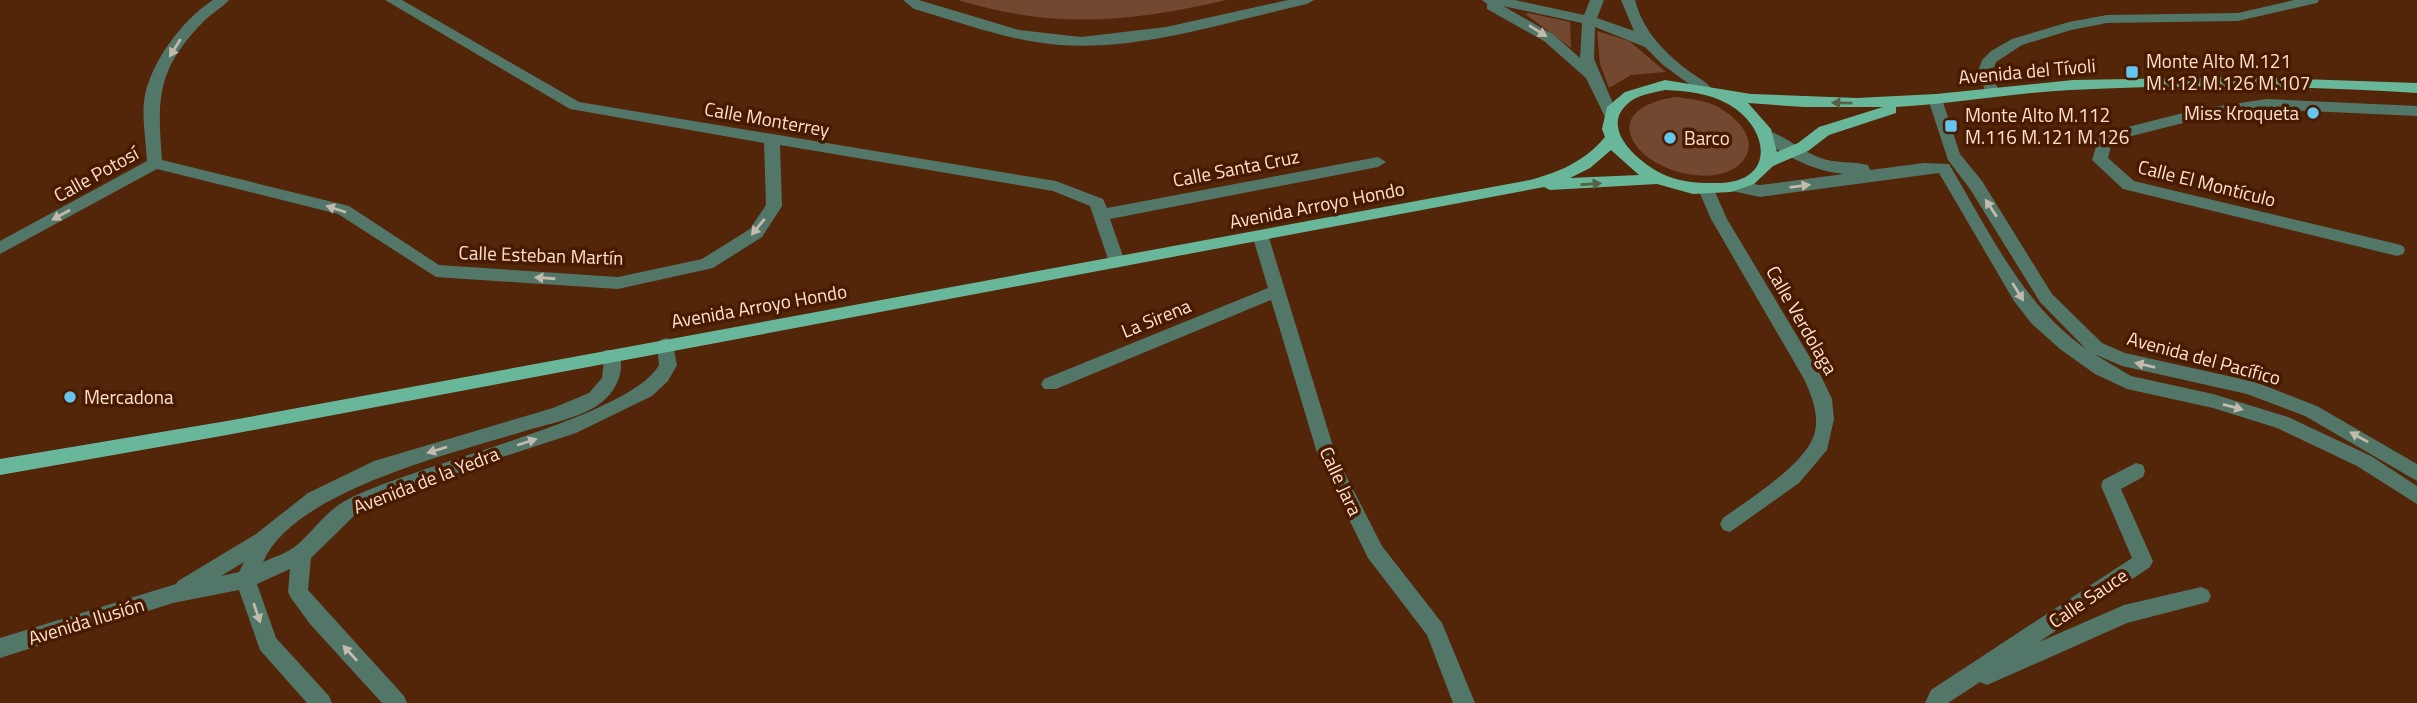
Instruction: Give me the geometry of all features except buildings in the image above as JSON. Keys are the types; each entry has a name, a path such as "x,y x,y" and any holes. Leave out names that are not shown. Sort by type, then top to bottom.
{"main road":[{"name":"Avenida del Tívoli","path":"1725,96 1789,103 1836,103 1935,99 2071,85 2198,80 2324,82 2417,89"},
{"path":"1685,85 1725,96 1744,107 1759,121 1770,145 1767,162 1759,173 1732,186 1706,189 1657,179 1629,161 1612,139 1609,127 1611,115 1618,103 1630,94 1646,88 1685,85"},
{"name":"Avenida del Tívoli","path":"1767,162 1792,153 1824,131 1861,118 1935,99"},
{"name":"Avenida Arroyo Hondo","path":"0,467 227,428 1117,262 1261,238 1525,186 1568,173 1602,153 1612,139"},
{"name":"Avenida Arroyo Hondo","path":"1525,186 1657,179"}],"street":[{"name":"Calle Potosí","path":"0,248 155,163 152,97 174,47 211,6 222,0"},
{"name":"Calle Monterrey","path":"392,0 575,106 1056,186 1097,203 1102,215"},
{"path":"910,0 919,6 1016,33 1079,41 1171,30 1307,0"},
{"path":"1479,0 1518,18 1549,38 1589,74 1611,115"},
{"path":"1489,0 1536,7 1618,29 1648,43 1705,89"},
{"path":"1536,7 1551,0"},
{"path":"1589,74 1586,47 1588,22 1597,0"},
{"path":"1628,0 1634,18 1648,43"},
{"path":"1993,92 1984,75 1989,60 2017,42 2070,26 2107,19 2238,18 2312,0"},
{"name":"Avenida del Pacífico","path":"1935,99 1953,156 1976,185 2046,298 2096,348 2122,359 2249,387 2311,411 2417,472"},
{"name":"Calle El Montículo","path":"2397,250 2129,185 2099,160 2105,138 2199,114 2267,104 2417,111"},
{"path":"1768,136 1792,153 1813,163 1845,170 1953,156"},
{"name":"Calle Esteban Martín","path":"155,163 343,210 436,271 618,283 708,264 756,233 774,206 772,140"},
{"name":"Calle Santa Cruz","path":"1102,215 1378,162"},
{"path":"1732,186 1760,191 1938,167 1948,173 2020,297 2037,318 2066,344 2101,369 2127,383 2213,401 2282,422 2364,461 2417,496"},
{"name":"Calle Verdolaga","path":"1706,189 1719,219 1812,376 1823,399 1825,419 1820,446 1792,477 1730,524"},
{"path":"1102,215 1117,262"},
{"name":"Calle Jara","path":"1261,238 1327,456 1375,552 1435,630 1464,703"},
{"name":"La Sirena","path":"1050,384 1277,291"},
{"name":"Avenida de la Yedra","path":"173,594 246,580 301,554 349,508 467,461 570,428 646,391 662,376 668,365 666,345"},
{"name":"Avenida de la Yedra","path":"246,580 263,540 316,499 381,467 557,414 595,398 611,380 611,355"},
{"name":"Calle Sauce","path":"1938,700 2143,561 2110,486 2136,471"},
{"path":"173,594 263,540"},
{"path":"301,554 298,592 317,617 396,703"},
{"path":"246,580 267,643 321,703"},
{"name":"Avenida Ilusión","path":"0,648 173,594"},
{"name":"Calle Sauce","path":"1938,700 2124,614 2201,596"}],"shaded area":[{"path":"958,0 1227,0 1157,14 1092,20 1028,16"},
{"path":"1525,14 1570,22 1571,48"},
{"path":"1597,31 1629,41 1666,72 1631,75 1609,88 1600,64"},
{"path":"1677,97 1714,105 1737,121 1749,145 1742,162 1732,170 1704,176 1674,171 1648,158 1639,149 1630,127 1637,112 1655,102"}],"place":[{"name":"Monte Alto M.121 M.112 M.126 M.107","path":"2132,72"},
{"name":"Miss Kroqueta","path":"2313,113"},
{"name":"Monte Alto M.112 M.116 M.121 M.126","path":"1951,126"},
{"name":"Barco","path":"1670,138"},
{"name":"Mercadona","path":"70,397"}]}
